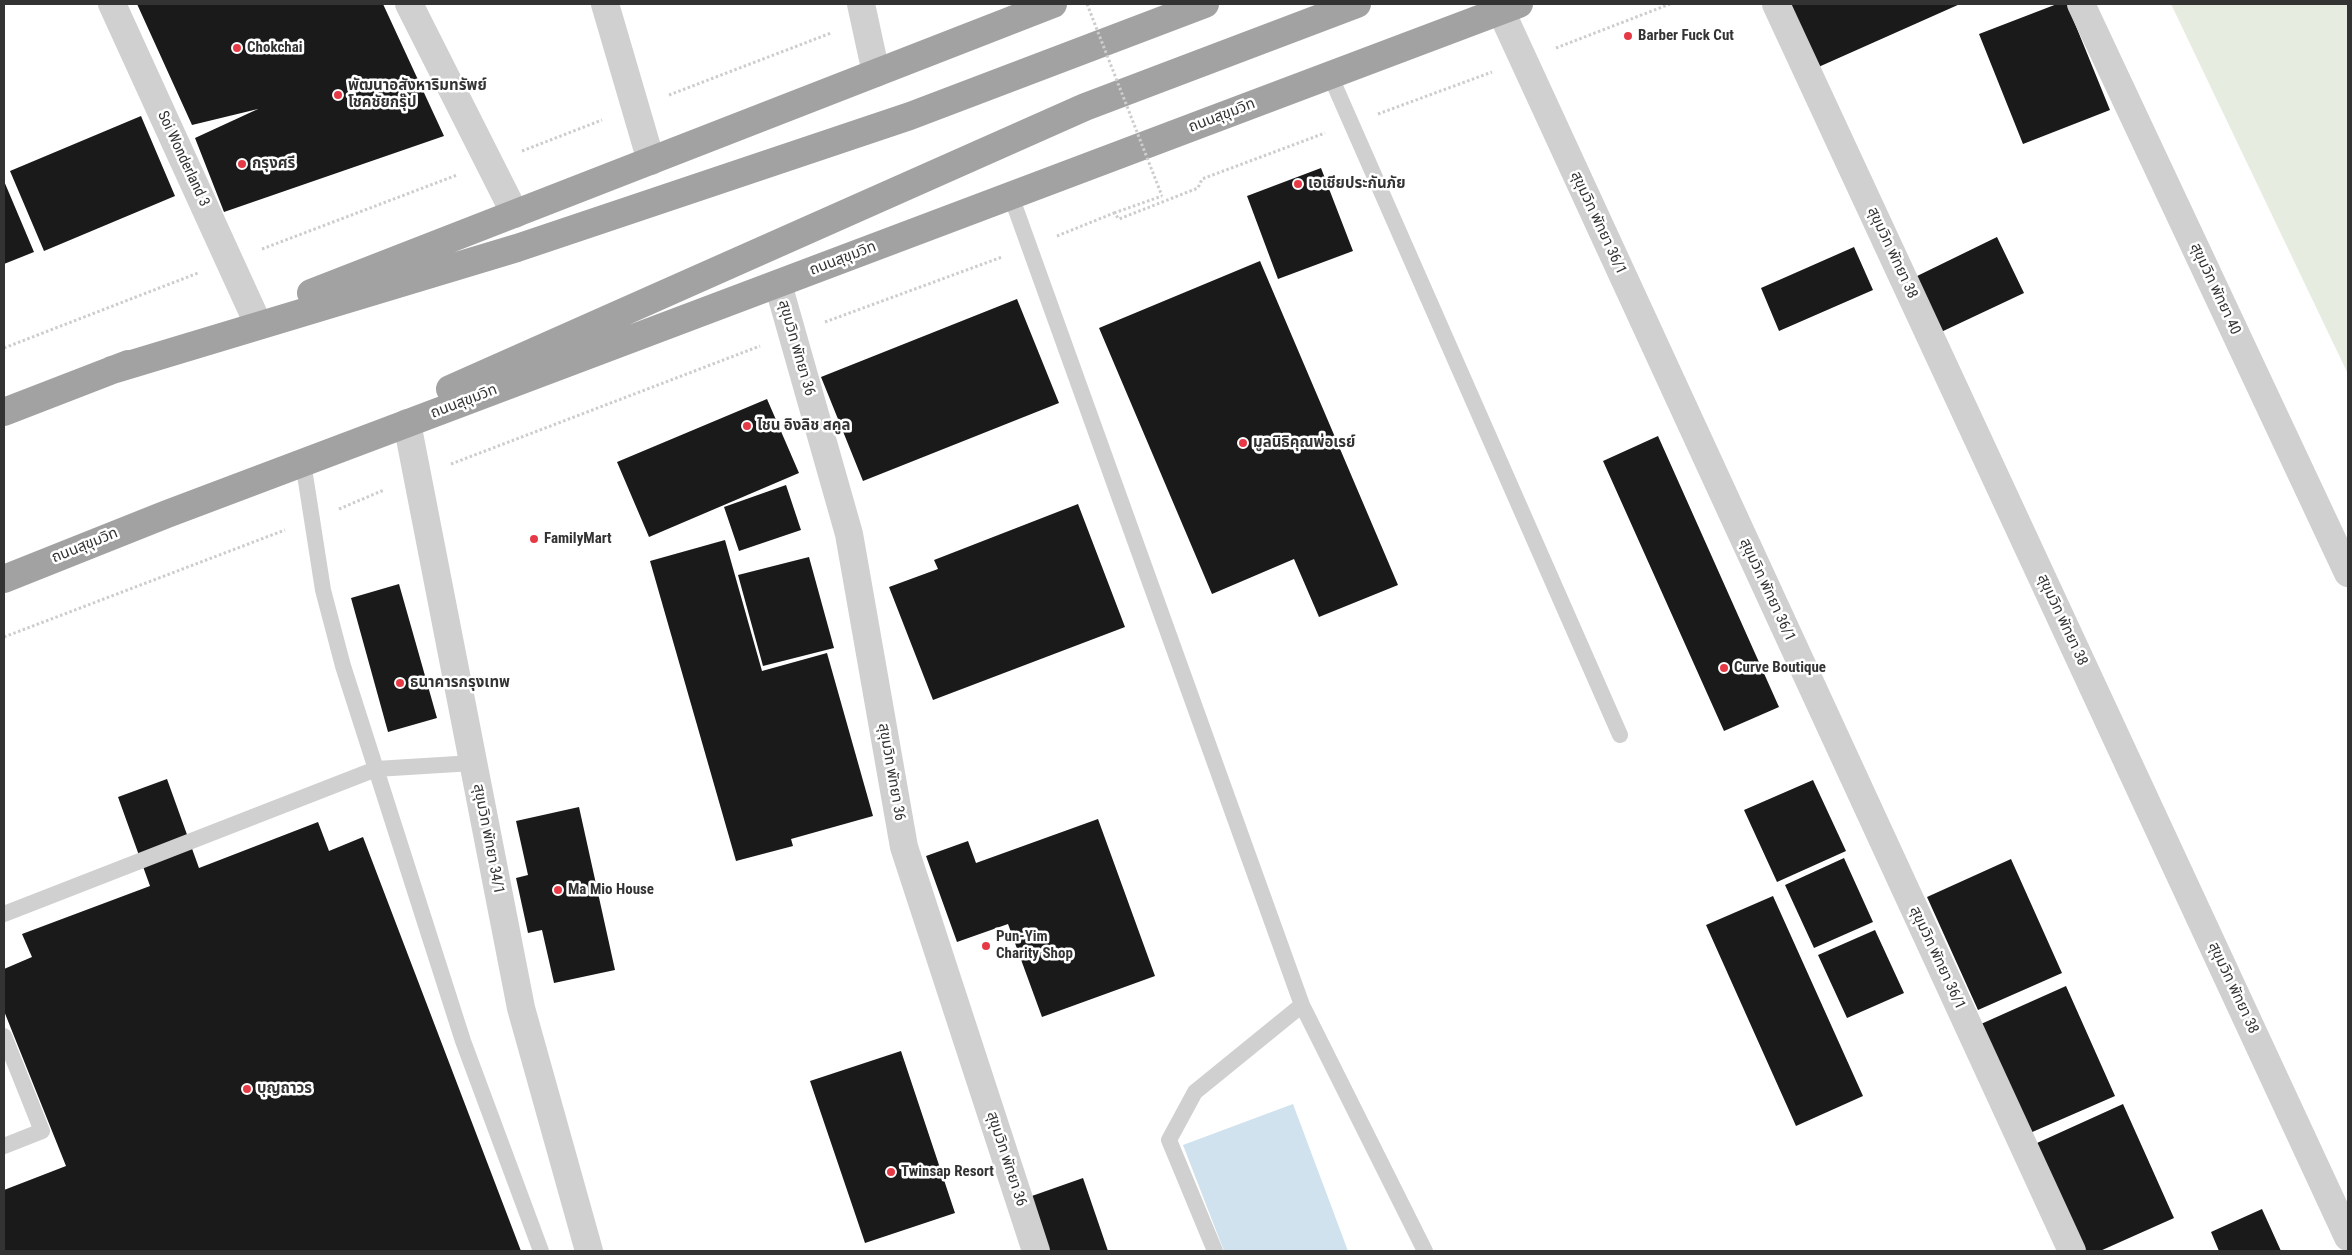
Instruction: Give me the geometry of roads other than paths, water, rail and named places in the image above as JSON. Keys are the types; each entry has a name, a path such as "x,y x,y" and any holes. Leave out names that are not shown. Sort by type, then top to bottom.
{"highway":[{"path":"4,412 1053,4"},
{"path":"112,370 517,248 910,116 1205,4"},
{"name":"ถนนสุขุมวิท","path":"167,514 1085,107 1357,4"},
{"name":"ถนนสุขุมวิท","path":"4,579 303,462 1510,7"}],"street":[{"name":"Soi Wonderland 3","path":"112,4 254,315"},
{"path":"409,4 514,214"},
{"path":"605,4 651,161"},
{"name":"สุขุมวิท พัทยา 38","path":"1776,4 2348,1237"},
{"name":"สุขุมวิท พัทยา 40","path":"2081,4 2348,573"},
{"name":"สุขุมวิท พัทยา 36/1","path":"1510,7 1523,61 2072,1251"},
{"path":"863,11 876,73"},
{"name":"สุขุมวิท พัทยา 36","path":"778,284 849,534 904,847 1036,1251"},
{"name":"สุขุมวิท พัทยา 34/1","path":"407,423 521,1008 589,1251"}],"lane":[{"path":"1330,76 1620,734"},
{"path":"1011,196 1302,1005 1426,1251"},
{"path":"303,462 323,590 343,666 463,1041 541,1251"},
{"path":"4,914 376,769 473,763"},
{"path":"1215,1251 1169,1140 1195,1092 1302,1005"},
{"path":"4,1036 42,1131 4,1146"}],"water":[{"path":"1293,1104 1348,1251 1224,1251 1183,1145"}],"place":[{"name":"Barber Fuck Cut","path":"1628,36"},
{"name":"Chokchai","path":"237,48"},
{"name":"พัฒนาอสังหาริมทรัพย์ โชคชัยกรุ๊ป","path":"338,95"},
{"name":"กรุงศรี","path":"242,164"},
{"name":"เอเชียประกันภัย","path":"1298,184"},
{"name":"ไชน อิงลิช สคูล","path":"747,426"},
{"name":"มูลนิธิคุณพ่อเรย์","path":"1243,443"},
{"name":"FamilyMart","path":"534,539"},
{"name":"Curve Boutique","path":"1724,668"},
{"name":"ธนาคารกรุงเทพ","path":"400,683"},
{"name":"Ma Mio House","path":"558,890"},
{"name":"Pun-Yim Charity Shop","path":"986,946"},
{"name":"บุญถาวร","path":"247,1089"},
{"name":"Twinsap Resort","path":"891,1172"}]}
